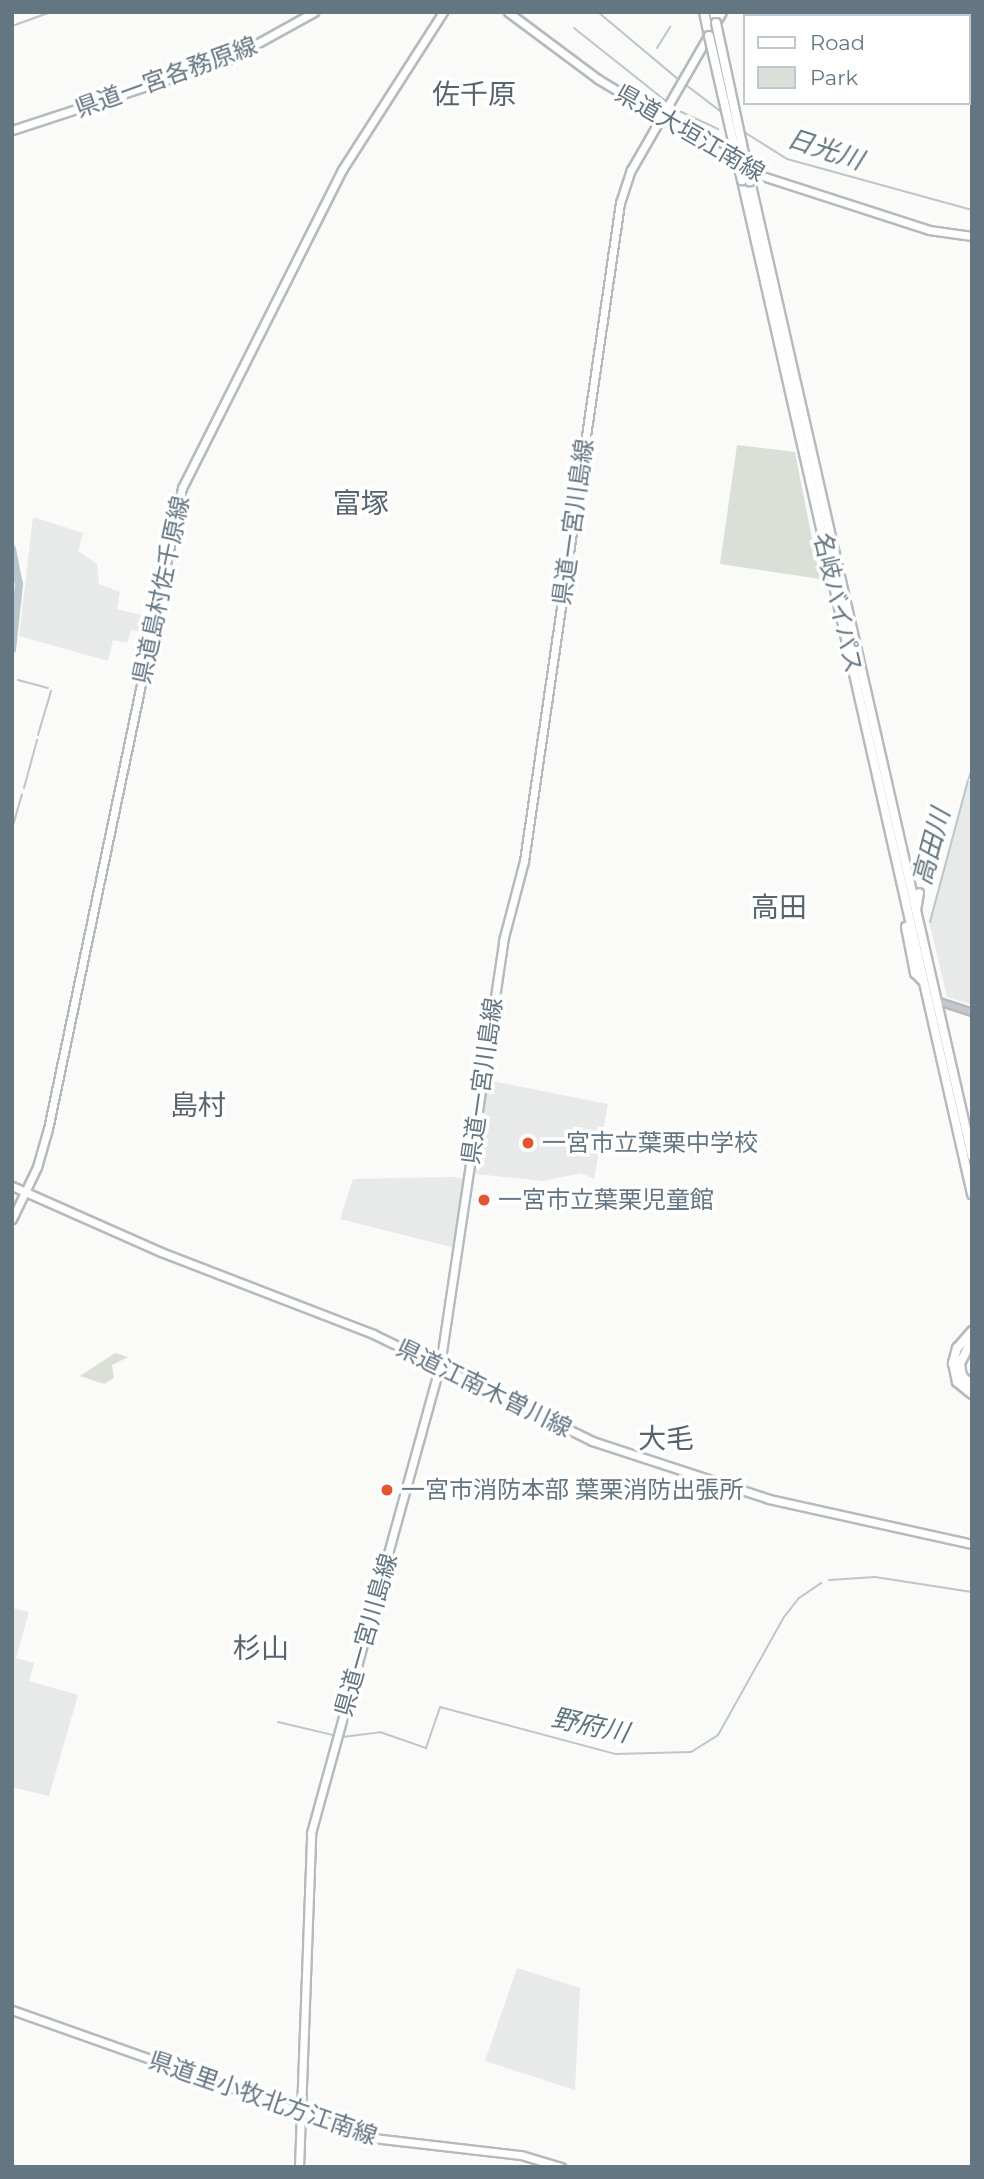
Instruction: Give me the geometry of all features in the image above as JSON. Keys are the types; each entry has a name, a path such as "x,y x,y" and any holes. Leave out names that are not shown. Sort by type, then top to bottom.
{"highway":[{"name":"名岐バイパス","path":"704,12 746,180 972,1156"},
{"name":"名岐バイパス","path":"718,15 746,180 922,980 972,1194"},
{"path":"916,910 919,892"},
{"path":"904,918 915,973 922,980"},
{"path":"970,1337 960,1364 962,1376 972,1385"},
{"path":"970,1337 954,1356 953,1371 957,1382 972,1394"}],"main road":[{"name":"県道一宮各務原線","path":"12,130 223,62 314,12"},
{"name":"県道島村佐千原線","path":"12,1219 25,1193 48,1129 182,488 348,160 443,12"},
{"name":"県道大垣江南線","path":"508,12 662,118 753,173 801,192 929,230 972,236"},
{"name":"県道一宮川島線","path":"299,2167 311,1833 440,1365 503,941 524,862 620,203 631,170 709,36 718,15"},
{"name":"県道江南木曽川線","path":"12,1186 440,1365 592,1441 697,1478 972,1544"},
{"name":"県道里小牧北方江南線","path":"12,2010 301,2114 390,2142 522,2155 561,2167"}],"street":[{"path":"935,1000 972,1012"}],"shaded area":[{"path":"33,517 83,533 78,551 97,564 99,584 120,592 117,609 152,618 148,634 131,630 127,643 113,640 108,661 19,636"},
{"path":"972,780 972,1005 947,997 929,921 967,782"},
{"path":"487,1080 608,1104 594,1179 581,1173 544,1181 475,1174 471,1170"},
{"path":"353,1179 464,1179 455,1248 340,1219"},
{"path":"12,1608 29,1612 16,1658 34,1663 29,1681 78,1695 49,1796 12,1787"},
{"path":"517,1968 580,1988 575,2090 485,2061"}],"green space":[{"path":"737,445 795,452 820,579 720,564"},
{"path":"115,1353 128,1357 112,1365 114,1378 104,1384 80,1376"}],"waterway":[{"name":"日光川","path":"15,25 51,12"},
{"name":"日光川","path":"598,12 679,80"},
{"path":"657,48 670,27"},
{"path":"574,28 667,102"},
{"name":"日光川","path":"686,85 724,114"},
{"path":"673,108 718,129"},
{"name":"日光川","path":"744,132 787,159 972,210"},
{"path":"12,549 19,584 12,650"},
{"path":"18,680 48,688"},
{"path":"38,735 51,691"},
{"path":"24,788 37,740"},
{"name":"高田川","path":"969,778 972,768"},
{"name":"高田川","path":"930,922 968,780"},
{"path":"12,829 22,794"},
{"name":"野府川","path":"829,1580 875,1577 972,1592"},
{"name":"野府川","path":"342,1737 380,1732 426,1748 440,1707 616,1754 691,1752 718,1735 784,1617 799,1598 821,1583"},
{"name":"野府川","path":"278,1722 333,1735"}],"place":[{"name":"一宮市立葉栗中学校","path":"528,1143"},
{"name":"一宮市立葉栗児童館","path":"484,1200"},
{"name":"一宮市消防本部 葉栗消防出張所","path":"387,1490"}],"district":[{"name":"佐千原","path":"474,94"},
{"name":"富塚","path":"361,503"},
{"name":"高田","path":"779,907"},
{"name":"島村","path":"198,1105"},
{"name":"大毛","path":"666,1438"},
{"name":"杉山","path":"261,1648"}]}
